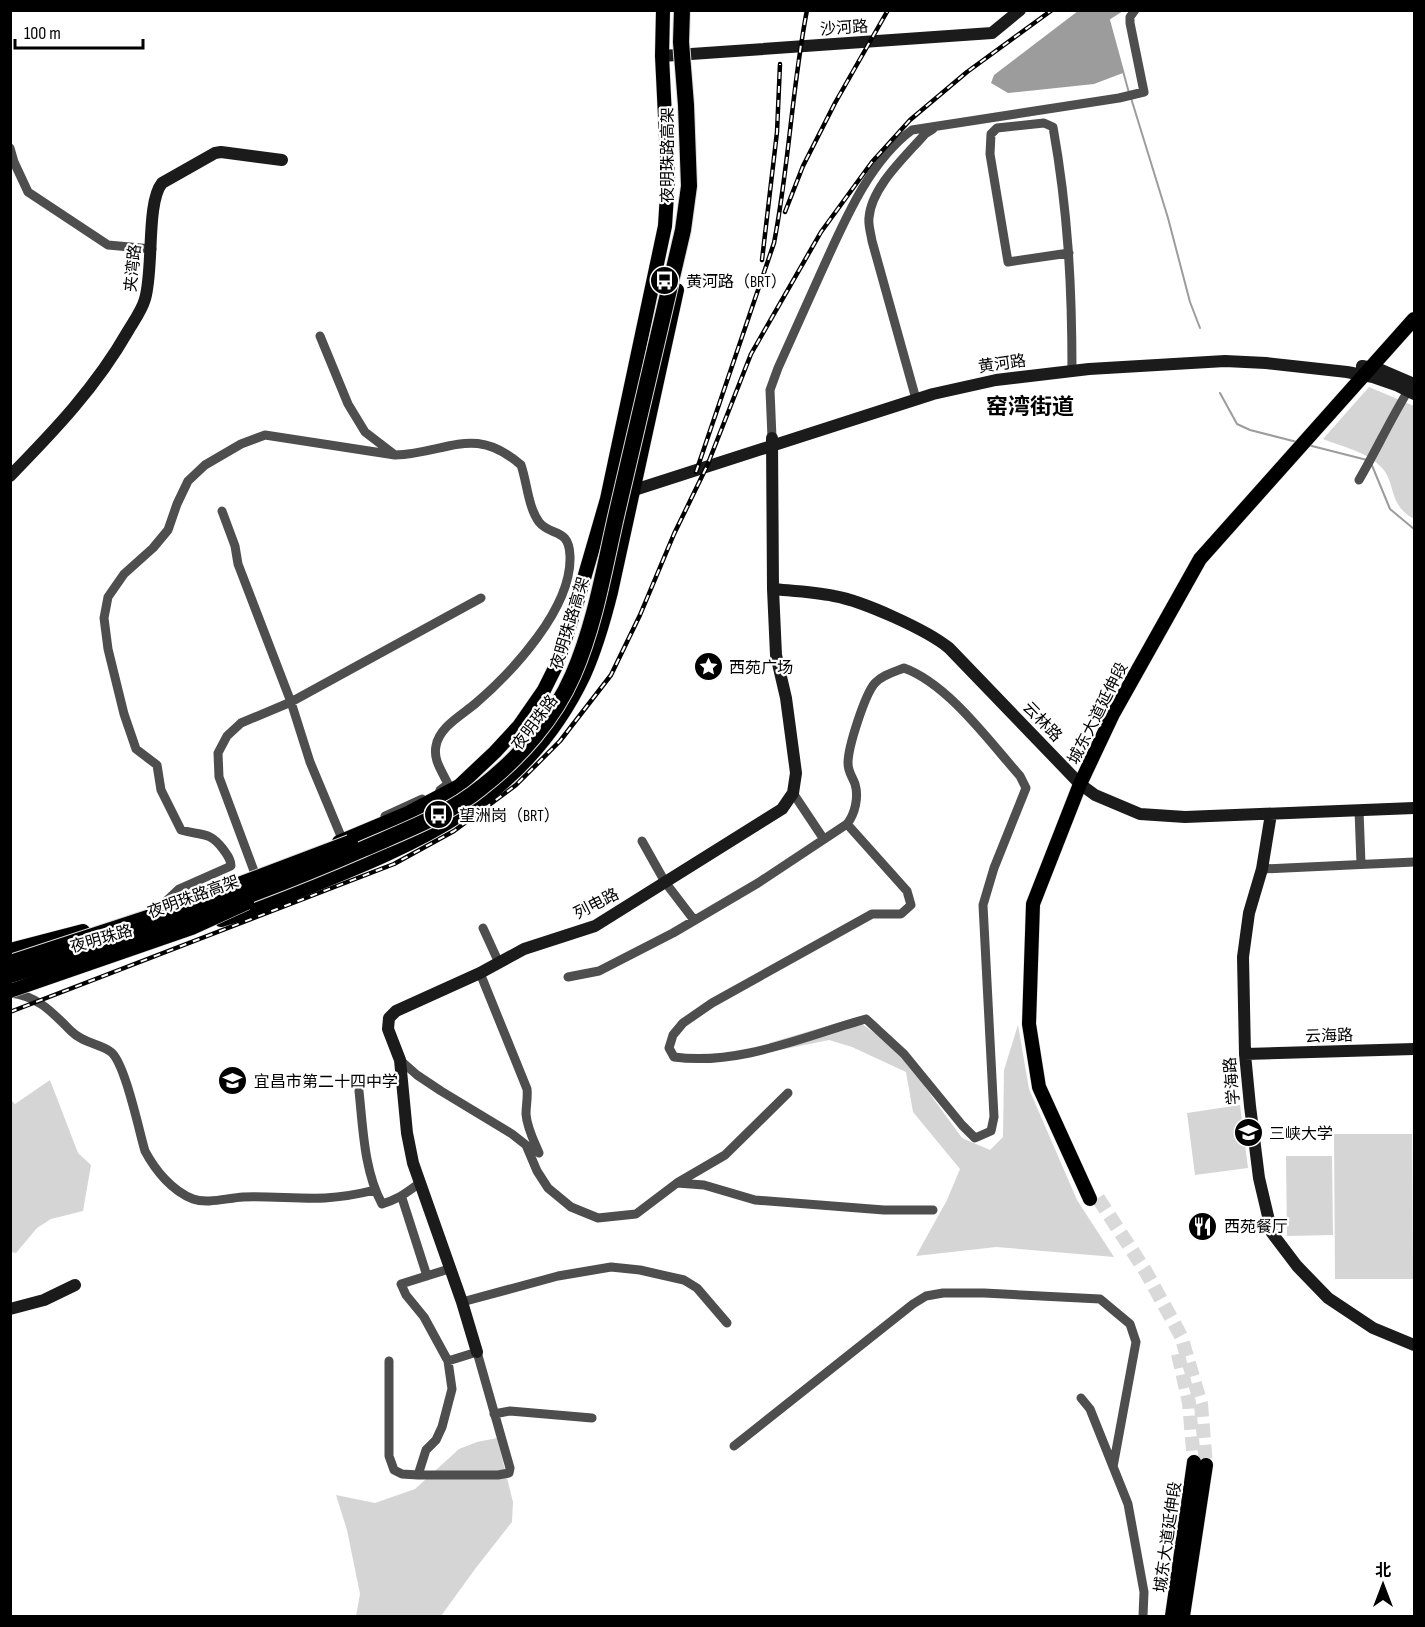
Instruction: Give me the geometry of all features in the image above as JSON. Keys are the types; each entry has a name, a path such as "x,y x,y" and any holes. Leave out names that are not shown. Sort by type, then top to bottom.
{"highway":[{"name":"夜明珠路高架","path":"10,963 178,908 410,819 451,798 478,780 509,751 552,695 578,636 585,610 671,241 678,200 678,136 671,66 671,10"},
{"name":"夜明珠路高架","path":"10,975 156,930 314,871 431,819 480,789 513,760 557,705 573,676 595,608 683,230 689,186 681,42 682,10"}],"main road":[{"name":"夜明珠路","path":"10,950 79,933 162,905 344,841 408,813 459,786 519,726 544,690 557,664 576,606 608,495 665,226 668,178 662,56 663,10"},
{"name":"夜明珠路","path":"10,975 77,963 250,911 420,840 489,796 521,767 570,702 598,639 611,592 689,238 695,188 687,10"},
{"name":"城东大道延伸段","path":"1094,1198 1045,1088 1036,1019 1040,904 1057,851 1082,786 1120,712 1206,567 1372,372 1414,319"},
{"name":"城东大道延伸段","path":"1372,372 1414,332"},
{"path":"10,992 192,928 314,871"},
{"name":"城东大道延伸段","path":"1172,1617 1200,1464 1183,1617"}],"street":[{"name":"沙河路","path":"662,56 992,33 1020,10"},
{"path":"823,838 793,793 796,779 795,764 786,698 776,655 770,390 778,368 864,184 901,138 912,130 1144,92 1130,23 1130,17 1135,10"},
{"path":"1070,253 1008,262 990,154 991,134 997,128 1044,123 1053,127 1063,183 1070,253 1072,367"},
{"path":"915,396 868,219 872,201 883,183 925,134 938,126"},
{"path":"10,148 28,192 108,245 152,249"},
{"name":"夹湾路","path":"10,476 75,409 107,366 145,301 152,249 153,204 157,190 162,183 215,153 282,160"},
{"path":"320,336 348,404 365,432 395,455"},
{"name":"黄河路","path":"608,495 915,396 1072,367 1192,355 1266,355 1372,372 1412,390"},
{"path":"1359,480 1385,429 1412,390"},
{"path":"162,905 179,889 231,866 231,860 215,839 207,834 193,834 181,830 161,790 157,765 136,749 124,714 108,649 104,618 108,597 124,574 153,548 168,530 188,481 206,465 241,444 265,435 277,435 395,455 426,452 465,442 495,447 521,465 532,508 540,524 561,534 568,542 570,556 568,576 546,624 524,656 477,702 447,726 436,743 435,757 448,784 441,790 355,830 344,841 310,762 291,702 238,564 235,546 222,511"},
{"name":"云林路","path":"773,590 837,596 939,640 950,648 1082,786 1095,795 1140,814 1185,817 1414,808"},
{"path":"254,871 219,777 218,753 228,736 241,723 291,702 481,598"},
{"path":"568,977 600,971 664,938 758,883 847,824 854,815 855,786 848,773 848,761 851,744 865,703 874,684 888,674 904,668 916,673 946,694 1020,776 1026,788 994,868 983,905 994,1117 991,1131 975,1138 904,1054 866,1019 789,1043 710,1059 674,1057 669,1048 673,1035 683,1023 712,1003 872,914 901,914 911,905 907,891 847,824"},
{"name":"列电路","path":"477,1352 420,1183 407,1133 400,1060 387,1029 389,1018 396,1011 480,973 524,949 595,926 782,809 793,793"},
{"path":"1359,810 1361,864"},
{"name":"学海路","path":"1271,814 1262,869 1244,940 1245,1054 1259,1178 1272,1233 1298,1266 1329,1298 1372,1328 1414,1345"},
{"path":"642,841 665,882 694,920"},
{"path":"1262,869 1414,862"},
{"path":"483,927 499,963"},
{"path":"480,973 527,1089 529,1102 526,1113 539,1153"},
{"path":"10,992 40,1001 72,1032 86,1042 112,1052 120,1066 151,1164 182,1193 194,1200 254,1197 325,1198 375,1190"},
{"name":"云海路","path":"1245,1054 1414,1049"},
{"path":"400,1060 417,1075 526,1145 537,1171 548,1188 571,1207 598,1218 636,1214 677,1183 725,1155 788,1093"},
{"path":"358,1091 370,1171 382,1204 402,1198 420,1183"},
{"path":"677,1183 704,1185 755,1200 884,1210 933,1210"},
{"path":"402,1198 427,1276"},
{"path":"462,1302 558,1276 611,1267 640,1270 684,1280 697,1288 728,1323"},
{"path":"418,1475 426,1450 436,1440 447,1414 452,1389 448,1360 424,1317 406,1295 401,1284 449,1269"},
{"path":"10,1309 44,1300 75,1285"},
{"path":"734,1446 926,1296 943,1293 1100,1299 1130,1324 1137,1342 1113,1467"},
{"path":"389,1360 390,1464 394,1470 402,1474 418,1475 509,1473 510,1468 477,1352 448,1360"},
{"path":"1081,1398 1089,1408 1128,1504 1144,1592 1143,1617"},
{"path":"494,1414 510,1411 592,1418"}],"shaded area":[{"path":"1078,11 1123,11 1109,20 1123,73 1094,84 1008,93 991,83 994,75"},
{"path":"1369,387 1414,406 1414,519 1396,501 1386,474 1376,462 1355,450 1323,439"},
{"path":"854,1018 899,1051 962,1138 990,1150 1003,1137 1004,1070 1018,1025 1029,1089 1077,1200 1114,1257 996,1247 916,1256 947,1200 960,1169 913,1112 906,1072 852,1047 829,1040 770,1052 769,1043"},
{"path":"50,1080 78,1153 91,1165 83,1211 51,1219 37,1228 16,1253 11,1252 11,1100 15,1104"},
{"path":"1240,1105 1248,1168 1195,1175 1187,1113"},
{"path":"1334,1134 1412,1134 1413,1279 1335,1279"},
{"path":"1286,1156 1332,1156 1333,1235 1287,1236"},
{"path":"497,1438 513,1502 512,1522 441,1616 356,1616 360,1594 347,1530 336,1495 375,1503 415,1489 459,1449"}],"waterway":[{"path":"1109,20 1129,93"},
{"path":"1131,98 1168,218 1190,302 1200,328"},
{"path":"1220,393 1237,424 1250,430 1297,442"},
{"path":"1308,445 1367,460"},
{"path":"1371,463 1390,509 1414,529"}],"tunnel":[{"path":"1098,1198 1146,1272 1181,1336 1201,1404 1206,1465"},
{"path":"1178,1354 1189,1403 1194,1462"}],"railway":[{"path":"696,472 774,243 807,10"},
{"path":"785,212 803,166 835,103 888,10"},
{"path":"10,1012 394,864 454,831 516,785 560,741 611,675 707,466 751,354 821,232 872,162 910,120 967,72 1052,10"},
{"path":"762,260 777,132 780,64"}],"place":[{"name":"黄河路（BRT）","path":"665,281"},
{"name":"西苑广场","path":"708,667"},
{"name":"望洲岗（BRT）","path":"438,815"},
{"name":"宜昌市第二十四中学","path":"233,1081"},
{"name":"三峡大学","path":"1248,1133"},
{"name":"西苑餐厅","path":"1203,1226"}],"district":[{"name":"窑湾街道","path":"1030,406"}]}
